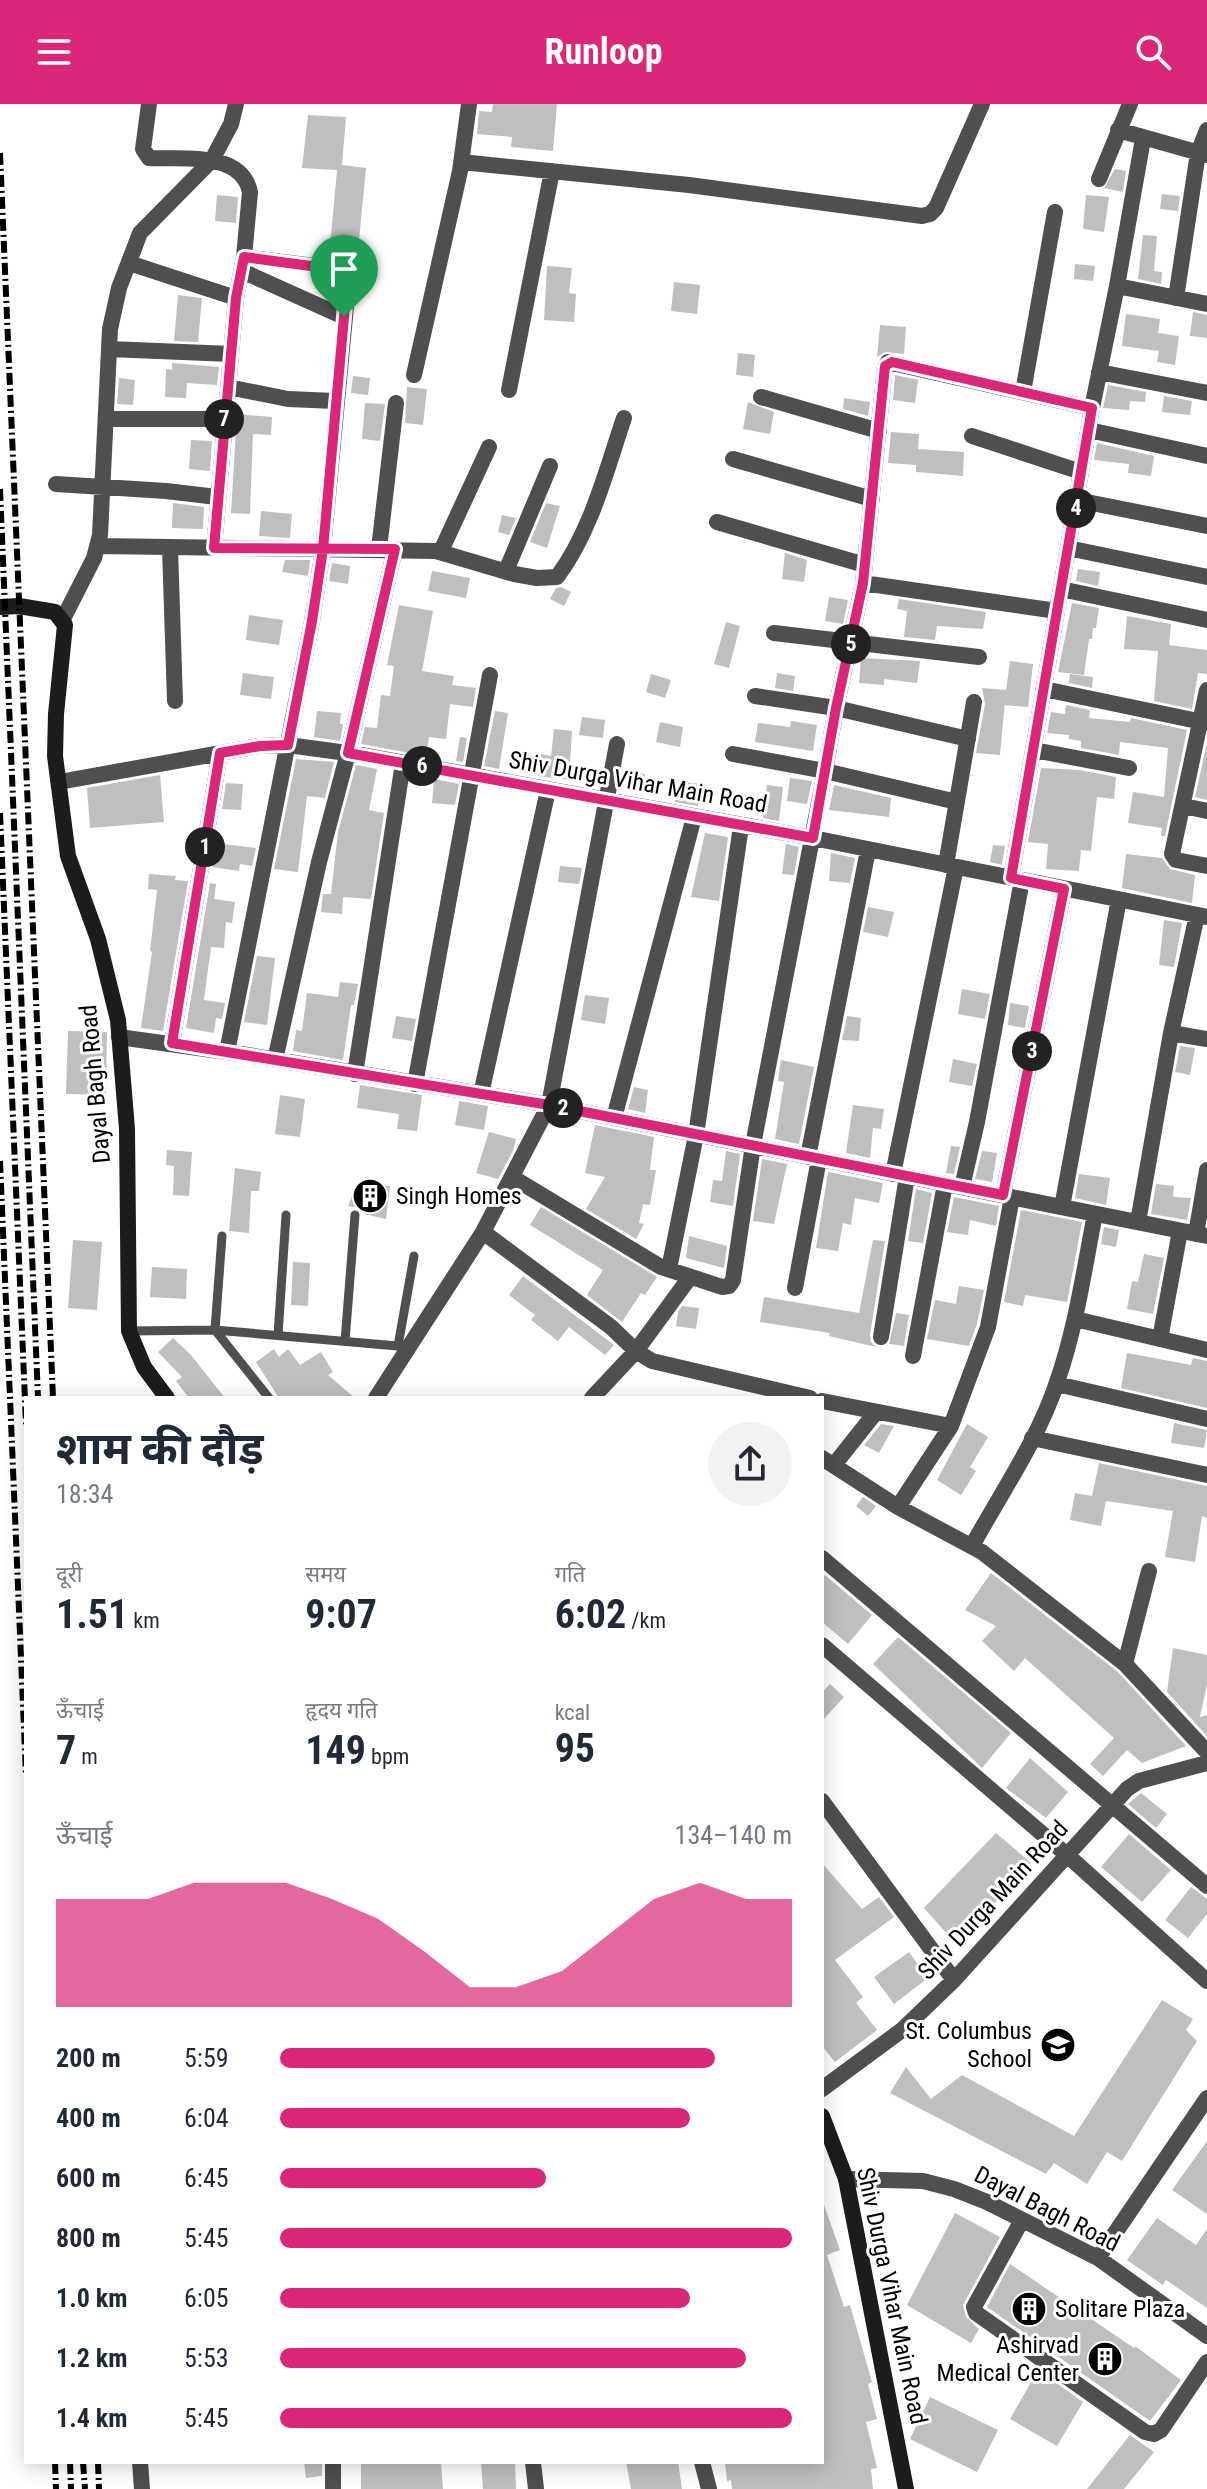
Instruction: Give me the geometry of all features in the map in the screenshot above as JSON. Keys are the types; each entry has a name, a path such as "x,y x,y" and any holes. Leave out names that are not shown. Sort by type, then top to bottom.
{"street":[{"path":"149,104 143,149 149,158 212,160 232,167 249,186 224,419 214,548"},
{"path":"0,607 19,606 55,612 63,619 98,546 112,319 129,263 146,224 212,160 231,124 236,104"},
{"path":"414,375 461,162 469,104"},
{"path":"461,162 689,185 922,216 936,208 982,104"},
{"path":"1099,179 1130,104"},
{"path":"1118,130 1203,154"},
{"path":"1176,298 1207,130"},
{"path":"913,1356 953,1185 977,1122 1057,611 1143,139"},
{"path":"509,390 552,171"},
{"path":"1023,392 1055,212"},
{"path":"129,263 236,298"},
{"path":"243,264 344,317"},
{"path":"227,1052 312,621 323,549 348,271 243,264"},
{"path":"1117,286 1207,304"},
{"path":"109,349 231,354"},
{"path":"512,1177 669,1269 722,1287 729,1286 733,1280 753,1145 836,708 863,583 885,366 888,362 1092,408"},
{"path":"1099,372 1207,393"},
{"path":"228,387 288,399 335,401"},
{"path":"761,397 879,431"},
{"path":"275,1060 379,612 390,581 387,549 396,403"},
{"path":"98,546 441,551 537,578 557,577 589,517 624,418"},
{"path":"106,419 224,419"},
{"path":"1089,430 1207,456"},
{"path":"972,436 1081,472"},
{"path":"441,551 489,447"},
{"path":"733,459 872,499"},
{"path":"506,571 550,466"},
{"path":"56,484 217,497"},
{"path":"1077,500 1207,526"},
{"path":"717,522 865,565"},
{"path":"170,548 175,701"},
{"path":"1068,548 1207,577"},
{"path":"863,583 1057,611"},
{"path":"1061,589 1207,620"},
{"name":"Dayal Bagh Road","path":"63,619 65,635 56,714 55,756 68,856 98,939 118,1020 127,1129 129,1331 144,1367 166,1396"},
{"path":"774,633 979,657"},
{"path":"415,1084 474,776 490,675"},
{"path":"1044,689 1204,723"},
{"path":"1207,690 1204,723 1172,858 1207,866"},
{"path":"755,696 836,708 968,739"},
{"path":"881,1337 900,1175 951,866 957,802 974,702"},
{"path":"377,1396 404,1347 483,1232 549,1105 617,744"},
{"name":"Shiv Durga Vihar Main Road","path":"59,782 260,746 288,745 348,753 813,838 1202,916"},
{"path":"1034,750 1129,768"},
{"path":"172,1043 220,753"},
{"path":"733,754 825,771 957,802"},
{"path":"355,1074 403,763"},
{"path":"481,1094 548,790"},
{"path":"1184,806 1207,811"},
{"path":"614,1118 694,817"},
{"path":"669,1269 696,1135 741,826"},
{"path":"795,1288 813,1158 868,850"},
{"path":"898,1507 951,1426 988,1327 1008,1196 1064,889"},
{"path":"1062,1207 1119,899"},
{"path":"1138,1222 1171,1033 1202,916"},
{"path":"1171,1033 1207,1039"},
{"path":"119,1037 549,1105 1194,1233"},
{"path":"1160,1339 1194,1233 1207,1170"},
{"path":"972,1546 1032,1438 1057,1384 1075,1319 1095,1214"},
{"path":"483,1232 652,1361 768,1394 789,1396"},
{"path":"594,1396 636,1351 690,1277"},
{"path":"1075,1319 1207,1350"},
{"path":"1057,1384 1207,1419"},
{"path":"824,1401 951,1426"},
{"path":"876,1412 828,1462 898,1507 972,1546 1125,1664 1207,1752"},
{"path":"1032,1438 1207,1475"},
{"path":"824,1560 1207,1886"},
{"path":"1125,1664 1149,1571"},
{"path":"824,1647 1067,1855 1207,1981"},
{"name":"Shiv Durga Main Road","path":"824,2088 902,2030 954,1980 1110,1806 1139,1781 1207,1763"},
{"path":"824,1804 954,1980"},
{"path":"1098,2258 1207,2098"},
{"name":"Shiv Durga Vihar Main Road","path":"824,2121 846,2179 906,2489"},
{"name":"Dayal Bagh Road","path":"846,2179 923,2181 954,2189 1098,2258 1207,2336"},
{"path":"1022,2220 974,2307 976,2313 1145,2432 1154,2434 1161,2430 1207,2362"},
{"path":"140,2464 142,2489"},
{"path":"333,2464 333,2489"},
{"path":"533,2464 536,2489"},
{"path":"703,2464 709,2489"}],"lane":[{"path":"278,1335 286,1215"},
{"path":"345,1341 355,1215"},
{"path":"222,1236 215,1330 267,1396"},
{"path":"129,1331 215,1330 404,1347 414,1256"}],"building":[{"path":"493,104 557,104 553,151 511,147 512,137 477,134 479,111 492,112"},
{"path":"308,115 346,117 342,165 366,168 357,261 329,257 337,170 302,168"},
{"path":"1115,169 1126,171 1123,192 1104,188"},
{"path":"1162,194 1180,196 1178,211 1160,209"},
{"path":"217,195 238,197 236,223 215,221"},
{"path":"1086,195 1109,197 1104,232 1083,229"},
{"path":"1143,235 1157,236 1154,271 1162,272 1161,284 1138,279"},
{"path":"1075,264 1095,266 1093,281 1074,279"},
{"path":"547,266 572,268 569,293 576,294 574,322 544,320"},
{"path":"674,282 700,285 697,314 671,311"},
{"path":"178,295 202,298 198,342 174,341"},
{"path":"1193,312 1207,315 1207,338 1190,336"},
{"path":"1126,314 1160,319 1158,333 1179,336 1175,365 1157,362 1159,351 1122,346"},
{"path":"880,325 906,327 904,354 885,352 877,357"},
{"path":"738,353 755,355 753,377 736,375"},
{"path":"172,363 219,367 217,385 187,383 186,398 165,397 166,369 172,370"},
{"path":"895,375 918,380 915,403 893,400"},
{"path":"353,376 370,378 368,395 351,393"},
{"path":"119,378 135,380 133,405 117,404"},
{"path":"1108,385 1146,392 1145,402 1130,401 1129,410 1103,408"},
{"path":"407,387 427,389 423,425 405,423"},
{"path":"1164,396 1192,401 1190,415 1162,412"},
{"path":"844,398 870,402 868,416 843,409"},
{"path":"748,402 774,412 770,434 743,429"},
{"path":"365,403 385,404 380,441 362,439"},
{"path":"237,414 272,417 271,435 253,434 250,514 231,513"},
{"path":"891,432 919,434 918,449 964,452 963,476 916,472 916,465 888,463"},
{"path":"191,440 212,441 210,471 189,469"},
{"path":"1097,443 1154,456 1151,476 1128,473 1129,464 1094,460"},
{"path":"173,503 204,507 203,529 172,528"},
{"path":"546,503 560,506 547,548 530,542"},
{"path":"261,511 292,514 290,538 259,536"},
{"path":"502,515 516,518 509,535 498,532"},
{"path":"785,553 807,560 804,582 782,579"},
{"path":"285,560 310,560 308,576 282,572"},
{"path":"332,563 350,566 348,584 329,581"},
{"path":"1078,569 1100,572 1098,586 1076,581"},
{"path":"432,571 470,578 466,598 428,591"},
{"path":"556,588 571,592 564,606 550,599"},
{"path":"829,597 848,600 843,624 825,621"},
{"path":"899,599 986,612 983,629 937,626 935,640 904,637 907,611 897,609"},
{"path":"1072,603 1099,608 1096,628 1093,628 1092,639 1089,639 1084,675 1058,672"},
{"path":"399,605 433,611 422,671 454,676 452,685 476,688 473,707 450,704 446,739 429,737 426,756 361,744 365,727 377,728 381,695 390,696 394,666 387,665"},
{"path":"249,615 283,620 279,645 246,640"},
{"path":"1127,616 1171,624 1169,645 1207,650 1207,674 1198,673 1192,709 1154,701 1158,651 1124,649"},
{"path":"726,622 740,626 729,668 714,664"},
{"path":"861,658 920,661 917,683 884,679 884,685 859,683"},
{"path":"1010,661 1033,664 1028,707 1004,705"},
{"path":"243,673 274,677 271,699 240,695"},
{"path":"777,673 795,676 793,691 775,688"},
{"path":"651,674 671,680 665,698 646,692"},
{"path":"1070,674 1093,677 1092,688 1069,683"},
{"path":"982,688 1006,690 1000,755 976,753 985,704"},
{"path":"1066,705 1090,710 1089,718 1130,722 1131,718 1187,730 1165,836 1161,836 1162,828 1128,823 1133,792 1164,797 1168,748 1120,742 1119,755 1081,748 1081,741 1069,739 1069,735 1047,733 1051,712 1065,714"},
{"path":"317,711 341,713 340,741 314,737"},
{"path":"495,711 508,713 499,769 484,766"},
{"path":"582,717 605,720 603,738 579,735"},
{"path":"791,721 817,725 813,751 755,742 758,723 790,727"},
{"path":"660,722 683,727 680,747 656,742"},
{"path":"554,729 572,731 569,780 538,776 541,754 551,756"},
{"path":"460,737 467,738 463,762 456,761"},
{"path":"1207,743 1207,800 1195,797"},
{"path":"296,759 334,762 325,798 307,796 298,872 274,869"},
{"path":"356,765 377,769 369,810 384,813 371,899 343,897 342,914 321,912 323,894 331,894 338,832"},
{"path":"1041,768 1079,770 1116,777 1114,799 1097,797 1091,851 1081,850 1079,871 1046,869 1048,844 1028,842"},
{"path":"628,772 645,774 644,791 626,789"},
{"path":"160,775 164,822 90,828 87,788"},
{"path":"790,778 812,781 807,804 787,801"},
{"path":"434,779 459,784 455,805 432,803"},
{"path":"678,781 701,784 698,806 675,802"},
{"path":"226,783 243,784 241,810 222,809"},
{"path":"767,785 783,787 779,821 763,818"},
{"path":"834,785 891,798 889,817 829,810"},
{"path":"705,833 728,837 719,901 691,897"},
{"path":"216,843 256,848 252,866 240,864 239,871 212,867"},
{"path":"786,844 799,847 794,875 782,874"},
{"path":"993,845 1005,846 1002,865 990,862"},
{"path":"831,853 855,858 850,883 829,881"},
{"path":"1126,854 1162,858 1170,869 1195,875 1192,903 1122,888"},
{"path":"560,866 582,868 579,884 558,882"},
{"path":"149,874 176,876 175,880 188,881 163,1031 141,1028 157,890 148,889"},
{"path":"210,883 216,884 214,899 235,902 232,923 226,922 224,948 211,947 204,1000 225,1003 222,1019 216,1018 214,1033 186,1028"},
{"path":"868,907 894,912 888,937 863,932"},
{"path":"1164,920 1182,923 1174,967 1159,965"},
{"path":"257,956 275,958 267,1025 244,1022"},
{"path":"340,982 358,984 354,1005 351,1005 343,1060 293,1051 296,1030 302,1031 307,993 338,997"},
{"path":"962,989 990,994 985,1019 958,1014"},
{"path":"585,995 609,998 605,1024 581,1020"},
{"path":"1010,1003 1029,1006 1025,1028 1008,1025"},
{"path":"396,1016 416,1019 412,1041 392,1038"},
{"path":"847,1016 861,1018 859,1041 842,1040"},
{"path":"68,1031 107,1032 106,1095 66,1094"},
{"path":"1180,1046 1195,1048 1190,1075 1175,1072"},
{"path":"953,1059 977,1064 972,1086 949,1082"},
{"path":"781,1060 814,1067 799,1144 775,1139 784,1082 778,1081"},
{"path":"360,1085 422,1095 417,1131 397,1129 399,1114 357,1108"},
{"path":"634,1087 648,1090 645,1113 628,1109"},
{"path":"280,1095 305,1099 300,1137 275,1134"},
{"path":"459,1101 488,1106 484,1130 455,1125"},
{"path":"853,1105 884,1109 881,1129 873,1128 870,1158 846,1153"},
{"path":"595,1125 654,1137 650,1170 656,1170 650,1205 643,1204 639,1223 644,1224 636,1239 586,1209 605,1177 585,1173"},
{"path":"489,1132 516,1139 498,1179 476,1173"},
{"path":"951,1146 960,1147 954,1174 946,1173"},
{"path":"167,1150 192,1152 189,1196 173,1195 174,1166 166,1165"},
{"path":"726,1151 740,1154 733,1206 710,1202 713,1180 722,1181"},
{"path":"982,1151 997,1153 992,1182 975,1179"},
{"path":"762,1159 787,1164 774,1224 753,1221"},
{"path":"235,1168 261,1172 259,1191 251,1191 249,1233 229,1231"},
{"path":"828,1172 883,1183 879,1203 855,1198 851,1225 843,1223 838,1251 816,1248"},
{"path":"1079,1174 1110,1178 1106,1205 1075,1198"},
{"path":"1156,1184 1174,1186 1173,1197 1191,1198 1187,1220 1151,1214"},
{"name":"Singh Homes","path":"356,1186 390,1186 386,1219 364,1214 366,1209 348,1206"},
{"path":"916,1189 932,1193 923,1243 908,1241"},
{"path":"954,1197 999,1206 996,1226 970,1220 968,1235 947,1232"},
{"path":"541,1207 657,1277 645,1295 641,1293 622,1322 587,1295 603,1270 530,1225"},
{"path":"1021,1210 1082,1222 1067,1302 1025,1295 1023,1306 1004,1302"},
{"path":"1104,1227 1119,1230 1116,1247 1101,1244"},
{"path":"689,1236 727,1246 724,1268 686,1258"},
{"path":"73,1240 102,1242 97,1310 68,1308"},
{"path":"873,1240 885,1241 870,1335 876,1347 829,1336 830,1333 760,1322 764,1297 859,1313"},
{"path":"1144,1254 1164,1258 1153,1314 1127,1309 1132,1281 1138,1282"},
{"path":"293,1262 310,1263 308,1306 291,1305"},
{"path":"152,1267 187,1269 186,1299 150,1297"},
{"path":"523,1276 614,1345 605,1355 569,1327 558,1341 531,1320 535,1315 509,1295"},
{"path":"959,1286 984,1290 969,1346 927,1339 935,1300 956,1304"},
{"path":"682,1306 699,1308 696,1329 676,1326"},
{"path":"896,1313 909,1315 904,1346 889,1344"},
{"path":"173,1338 191,1355 223,1396 187,1396 176,1381 182,1377 158,1352"},
{"path":"274,1349 279,1357 288,1349 300,1365 321,1352 333,1372 328,1375 353,1396 278,1396 256,1362"},
{"path":"1127,1353 1191,1365 1193,1358 1207,1361 1207,1408 1121,1388"},
{"path":"1174,1423 1207,1430 1204,1448 1171,1443"},
{"path":"881,1424 894,1426 879,1453 864,1445"},
{"path":"967,1424 988,1437 970,1467 976,1471 961,1495 937,1480"},
{"path":"1099,1463 1207,1486 1207,1518 1202,1516 1195,1562 1165,1557 1173,1511 1106,1501 1101,1526 1070,1520 1075,1493 1092,1496"},
{"path":"863,1497 876,1506 868,1516 856,1506"},
{"path":"991,1573 1118,1672 1186,1746 1142,1763 1127,1750 1103,1776 1090,1764 1114,1738 1025,1658 1014,1671 982,1641 996,1626 965,1610"},
{"path":"824,1576 872,1615 848,1644 824,1624"},
{"path":"898,1637 1011,1733 982,1768 873,1664"},
{"path":"1173,1648 1207,1655 1207,1684 1200,1717 1207,1715 1207,1736 1167,1692"},
{"path":"830,1684 844,1697 824,1719 824,1690"},
{"path":"1030,1758 1068,1792 1046,1818 1006,1788"},
{"path":"1141,1793 1167,1814 1156,1828 1128,1804"},
{"path":"996,1833 1031,1863 957,1945 924,1908"},
{"path":"1129,1834 1171,1870 1142,1902 1101,1867"},
{"path":"824,1865 862,1909 879,1897 894,1917 835,1960 863,1997 856,2003 877,2030 835,2062 824,2048"},
{"path":"1191,1887 1207,1899 1207,1914 1188,1938 1165,1920"},
{"path":"909,1952 928,1978 894,2004 874,1977"},
{"name":"St. Columbus School","path":"1162,2000 1193,2019 1186,2030 1197,2041 1122,2161 1107,2152 1087,2184 1054,2163 1046,2174 890,2093 906,2067 931,2099 962,2075 1074,2136"},
{"path":"1207,2141 1207,2214 1172,2190"},
{"path":"824,2205 840,2250 827,2255 844,2307 850,2305 872,2382 868,2384 877,2419 866,2422 877,2468 871,2469 873,2489 732,2489 731,2480 727,2481 725,2464 824,2464"},
{"path":"955,2213 1000,2237 963,2305 966,2317 979,2329 971,2343 907,2305"},
{"path":"1157,2218 1196,2245 1207,2229 1207,2308 1166,2280 1163,2285 1127,2260"},
{"path":"1010,2264 1181,2380 1150,2421 987,2307"},
{"path":"1038,2370 1083,2402 1057,2446 1010,2419"},
{"path":"930,2397 998,2430 977,2472 910,2439"},
{"path":"1130,2435 1154,2452 1124,2489 1087,2489"},
{"path":"304,2464 322,2464 322,2476 306,2478"},
{"path":"361,2464 441,2464 443,2489 361,2489"},
{"path":"481,2464 515,2464 516,2489 483,2489"},
{"path":"626,2464 678,2464 682,2489 631,2489"}],"railway":[{"path":"0,153 53,1396"},
{"path":"0,489 38,1396"},
{"path":"0,813 25,1396"},
{"path":"0,1161 24,1729"},
{"path":"55,2464 56,2489"},
{"path":"70,2464 71,2489"},
{"path":"83,2464 85,2489"},
{"path":"98,2464 99,2489"}],"place":[{"name":"Singh Homes","path":"370,1196"},
{"name":"St. Columbus School","path":"1058,2045"},
{"name":"Solitare Plaza","path":"1029,2309"},
{"name":"Ashirvad Medical Center","path":"1105,2359"}],"route":[{"path":"344,317 323,549 288,745 274,744 220,753 172,1043 549,1105 1003,1195 1064,889 1011,878 1092,408 892,362 885,366 863,583 836,708 813,838 348,753 395,549 323,549 214,548 236,298 244,257 348,271 344,317"}]}
